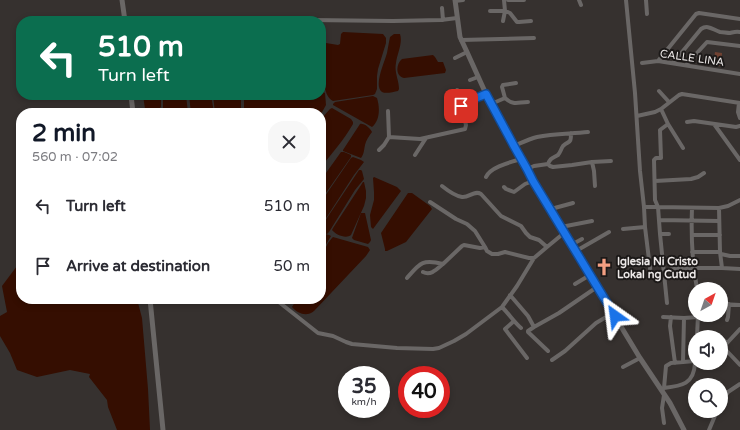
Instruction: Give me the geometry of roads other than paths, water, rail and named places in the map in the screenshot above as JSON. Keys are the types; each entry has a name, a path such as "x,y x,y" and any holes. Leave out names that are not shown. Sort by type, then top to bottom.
{"street":[{"path":"122,0 124,16"},
{"path":"462,0 455,0 462,40 491,104 533,181 640,358 663,391 684,430"},
{"path":"503,21 505,11 504,0"},
{"path":"508,0 524,0"},
{"path":"579,0 581,5"},
{"path":"626,0 637,116 645,227 651,276"},
{"path":"646,0 647,14"},
{"path":"442,8 443,20"},
{"path":"490,11 505,11 510,13 517,22 531,21"},
{"path":"658,61 696,14 699,13 740,20"},
{"path":"326,20 393,21 443,20 457,18"},
{"path":"673,63 704,27 710,27 718,31 728,33 736,31 740,32"},
{"path":"462,40 534,38"},
{"path":"686,65 707,42 740,46"},
{"path":"455,58 467,52"},
{"name":"CALLE LINA","path":"642,63 658,61 740,74"},
{"path":"470,80 478,77"},
{"path":"516,83 503,85 502,87 505,98 512,103 517,104 528,102"},
{"path":"457,90 463,94 468,101"},
{"path":"659,91 669,102"},
{"path":"389,137 426,138 465,129 466,125 461,106 462,104 486,94"},
{"path":"637,116 655,112 682,94 740,103 738,112 740,118"},
{"path":"491,104 505,98"},
{"path":"660,109 683,148"},
{"path":"379,150 389,137 388,111"},
{"path":"687,122 694,121 736,127 740,126"},
{"path":"667,303 658,207 655,200 654,160 656,158 661,158 662,156 660,130 668,124"},
{"path":"714,124 740,160"},
{"path":"514,146 529,139 538,137 588,132"},
{"path":"548,164 550,159 557,156 564,146 570,142 571,133"},
{"path":"415,155 426,138"},
{"path":"486,176 490,170 521,159"},
{"path":"527,169 534,166 548,164 553,167 611,161"},
{"path":"592,162 596,186"},
{"path":"655,181 691,180 704,173"},
{"path":"504,187 514,192 525,184 533,181"},
{"path":"442,186 462,197 478,192 501,216 521,226 530,237 539,240 547,247"},
{"path":"644,207 719,208 728,206 740,200"},
{"path":"430,202 456,219 467,224 475,231 487,251 492,254 505,252 534,258"},
{"path":"550,209 573,202"},
{"path":"692,208 692,252 696,282"},
{"path":"719,208 722,268"},
{"path":"659,220 719,221"},
{"path":"561,227 592,221"},
{"path":"623,229 645,227"},
{"path":"576,251 609,232"},
{"path":"281,304 318,333 333,336 352,344 397,348 433,349 444,346 466,334 502,308 534,258 564,233"},
{"path":"660,234 669,234"},
{"path":"692,235 720,235"},
{"path":"571,245 582,239"},
{"path":"423,272 427,274 431,273 464,245 480,248 485,247"},
{"path":"692,252 721,253 730,256 740,256"},
{"path":"407,278 423,262 443,264"},
{"path":"672,269 740,269"},
{"path":"575,284 590,275"},
{"path":"548,351 528,331 560,313 597,286"},
{"path":"510,295 528,316 534,327"},
{"path":"150,304 162,430"},
{"path":"728,317 729,304 740,305"},
{"path":"502,308 521,328"},
{"path":"552,360 565,351 596,324 613,313"},
{"path":"663,317 688,317"},
{"path":"671,317 670,326 675,363"},
{"path":"682,362 684,318"},
{"path":"514,321 505,329 527,358"},
{"path":"728,342 740,330"},
{"path":"728,353 740,365"},
{"path":"623,367 640,358"},
{"path":"664,423 662,408 666,366 668,364 688,362"},
{"path":"663,391 684,384 692,376 693,370"},
{"path":"728,392 740,384"},
{"path":"709,430 714,418"}],"place":[{"name":"Iglesia Ni Cristo Lokal ng Cutud","path":"604,267"}]}
